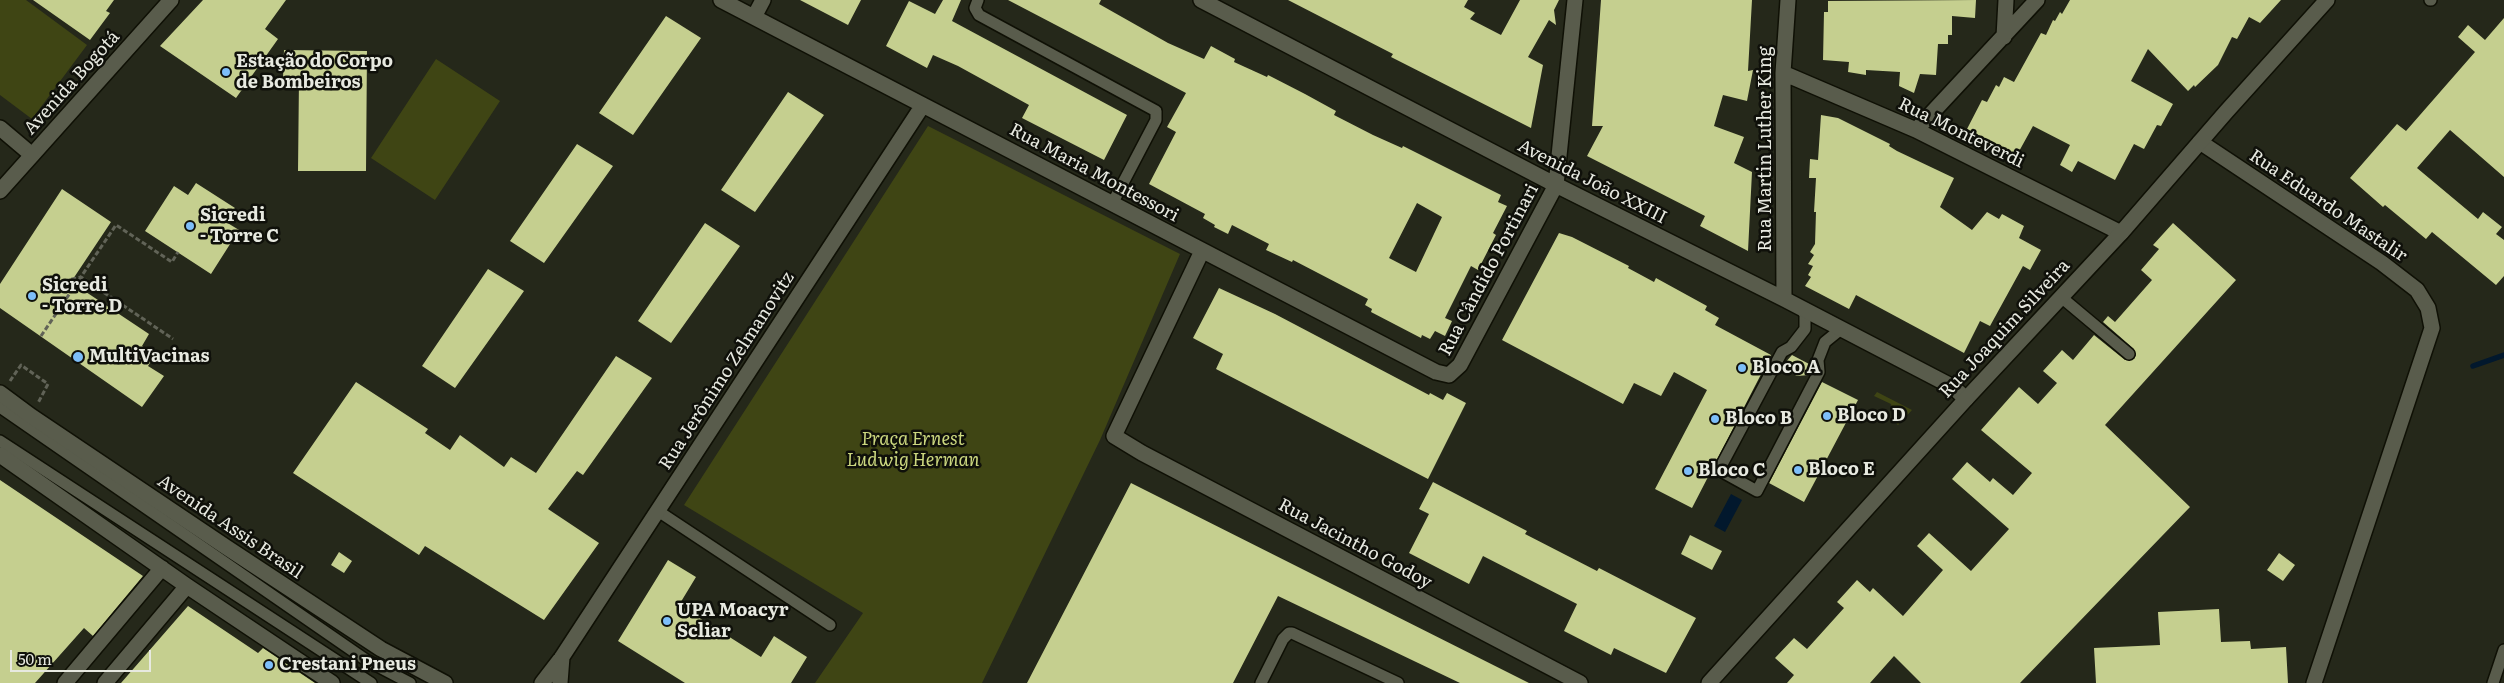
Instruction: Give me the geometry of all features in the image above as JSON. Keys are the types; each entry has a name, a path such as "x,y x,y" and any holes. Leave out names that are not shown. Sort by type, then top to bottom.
{"street":[{"name":"Avenida Bogotá","path":"0,191 171,0"},
{"name":"Rua Maria Montessori","path":"721,0 1436,372 1450,375"},
{"path":"754,17 763,0"},
{"name":"Avenida João XXIII","path":"1201,0 1556,185 1802,308 1953,387 1966,399"},
{"name":"Rua Cândido Portinari","path":"1450,375 1460,365 1556,185 1576,0"},
{"name":"Rua Martin Luther King","path":"1784,299 1783,73 1788,0"},
{"path":"2004,37 2006,0"},
{"path":"1916,130 2038,0"},
{"name":"Rua Joaquim Silveira","path":"1709,683 1966,399 2120,233 2327,0"},
{"name":"Rua Monteverdi","path":"1783,73 1916,130 2120,233"},
{"name":"Rua Jerônimo Zelmanovitz","path":"542,683 562,657 923,105"},
{"path":"0,128 32,155"},
{"name":"Rua Eduardo Mastalir","path":"2200,142 2382,263 2417,290 2428,308 2432,328 2314,683"},
{"name":"Rua Jacintho Godoy","path":"1202,250 1114,436 1142,453 1580,683"},
{"name":"Avenida Assis Brasil","path":"0,393 31,416 381,649 445,683"},
{"path":"0,455 187,586 332,683"},
{"path":"65,683 162,568"},
{"path":"104,683 187,586"},
{"name":"Rua Jerônimo Zelmanovitz","path":"560,683 562,657"}],"lane":[{"path":"978,0 975,8 979,15 1156,112 1156,120 1112,204"},
{"path":"2061,297 2129,354"},
{"path":"1802,308 1805,315 1805,329"},
{"path":"1823,320 1825,342 1818,360 1819,372 1757,491 1719,470 1782,352 1791,347 1805,329 1823,320"},
{"path":"1825,342 1841,329"},
{"path":"0,407 366,660 410,683"},
{"path":"0,441 371,683"},
{"path":"658,511 830,625"},
{"path":"1261,683 1282,639 1289,633 1292,633 1398,683"},
{"path":"2493,683 2504,650"}],"path":[{"path":"40,336 116,224 172,262 178,252"},
{"path":"64,281 81,277 173,339"},
{"path":"16,372 21,365 48,384 31,416"}],"green space":[{"path":"0,0 26,0 87,45 32,119 0,95"},
{"path":"436,59 500,101 435,200 371,158"},
{"name":"Praça Ernest Ludwig Herman","path":"928,126 1180,254 1100,440 982,683 815,683 863,613 684,505"},
{"path":"1877,392 1912,410 1898,425 1895,422 1891,404 1874,396"}],"water":[{"path":"1731,494 1742,500 1725,532 1714,526"}],"building":[{"path":"33,0 114,0 106,11 110,13 90,40"},
{"name":"Estação do Corpo de Bombeiros","path":"203,0 286,0 265,29 278,39 236,98 160,46"},
{"path":"800,0 861,0 848,25"},
{"path":"943,0 961,0 952,21 1127,115 1104,160 1022,118 1029,105 958,66 933,55 927,68 886,46 909,1 935,14"},
{"path":"1008,0 1101,0 1099,4 1168,43 1204,59 1211,46 1235,59 1234,62 1267,77 1268,75 1336,111 1334,115 1373,135 1402,148 1403,146 1501,195 1498,202 1507,206 1493,233 1496,235 1478,270 1471,266 1445,318 1452,321 1445,336 1435,331 1430,339 1422,335 1421,338 1371,312 1372,309 1365,305 1368,299 1293,260 1292,262 1266,250 1269,244 1232,225 1228,234 1214,227 1215,225 1203,218 1205,214 1149,184 1176,132 1167,127 1186,93","holes":["1417,203 1442,217 1416,272 1389,258"]},
{"path":"1288,0 1468,0 1464,7 1475,13 1470,19 1501,35 1520,0 1559,0 1554,10 1556,25 1549,20 1528,57 1543,65 1531,128 1391,57 1393,54"},
{"path":"1601,0 1752,0 1748,71 1753,70 1747,101 1723,95 1714,126 1744,137 1734,163 1752,172 1748,251 1700,226 1705,216 1587,156 1603,126 1592,126"},
{"path":"1976,0 1975,18 1952,16 1952,35 1948,35 1948,44 1938,44 1936,75 1920,74 1914,93 1899,86 1900,72 1866,70 1866,75 1848,72 1849,62 1823,60 1824,12 1828,12 1828,1"},
{"path":"2070,0 2281,0 2260,23 2249,17 2237,39 2232,37 2218,65 2195,87 2194,85 2188,91 2148,49 2131,81 2173,104 2161,126 2157,125 2144,149 2134,144 2115,180 2078,161 2072,172 2060,165 2070,145 2033,126 2017,155 1967,129 1982,100 1987,102 1996,85 1999,87 2004,77 2014,82 2041,33 2046,35 2053,20 2055,21 2060,12 2062,14"},
{"path":"666,16 701,38 633,135 599,113"},
{"path":"2504,18 2504,177 2450,130 2417,168 2478,219 2483,212 2502,227 2496,234 2504,240 2504,276 2496,285 2432,232 2426,239 2385,205 2383,207 2350,178 2397,124 2406,131 2475,52 2458,37 2468,25 2485,40"},
{"path":"284,50 367,51 366,171 298,171 299,78 283,78"},
{"path":"788,92 824,115 755,212 721,190"},
{"path":"1821,115 1838,118 1890,144 1889,146 1897,151 1954,178 1940,207 1972,230 1987,212 1999,219 2002,214 2024,226 2019,238 2041,250 2030,270 2023,266 1990,326 1980,321 1964,353 1856,295 1849,309 1805,286 1811,277 1808,275 1813,266 1808,264 1814,255 1810,252 1815,244 1816,178 1809,178 1810,159 1818,160"},
{"path":"577,144 613,166 544,263 510,241"},
{"name":"Sicredi - Torre C","path":"196,183 235,208 226,222 239,230 211,274 145,231 174,186 188,195"},
{"name":"Sicredi - Torre D","path":"62,189 111,222 71,282 149,334 142,346 155,355 148,366 164,376 142,407 0,308 0,284"},
{"path":"705,223 740,246 671,343 638,321"},
{"path":"2173,223 2236,280 2105,425 2190,507 2020,683 1921,683 1894,656 1870,683 1787,683 1794,675 1775,658 1794,638 1807,649 1844,608 1837,602 1857,580 1870,592 1873,588 1903,616 1943,570 1917,546 1929,533 1971,571 2009,529 1952,479 1967,462 1990,482 1993,478 2013,495 2032,473 1981,430 2019,387 2038,404 2057,383 2043,371 2062,350 2073,360 2094,335 2125,360 2134,359 2136,355 2134,349 2103,322 2108,316 2115,322 2152,280 2141,270 2159,249 2153,245"},
{"path":"1559,233 1572,237 1629,266 1628,268 1654,282 1656,278 1707,306 1705,310 1719,318 1715,325 1771,355 1692,508 1655,489 1707,390 1674,372 1661,396 1634,383 1623,404 1502,340"},
{"path":"488,269 524,291 455,388 422,366"},
{"path":"1219,288 1275,314 1429,395 1430,393 1443,400 1447,393 1466,403 1428,479 1216,369 1223,354 1193,338"},
{"path":"1792,355 1811,365 1809,375 1797,376 1791,373 1785,363"},
{"path":"616,356 652,378 583,475 577,471 548,509 599,543 544,620 425,546 419,555 293,473 356,382 428,429 425,433 450,450 460,435 504,467 511,457 536,473"},
{"path":"1822,382 1858,400 1804,502 1769,483"},
{"path":"0,480 143,576 93,636 84,628 35,683 0,683"},
{"path":"1433,482 1527,531 1525,534 1597,571 1599,568 1696,618 1666,673 1614,648 1611,655 1564,631 1577,604 1483,556 1469,584 1409,553 1429,514 1419,509"},
{"path":"1131,483 1529,683 1460,683 1278,596 1233,683 1027,683"},
{"path":"1690,535 1722,551 1712,570 1681,554"},
{"path":"339,552 352,561 344,573 331,565"},
{"path":"2279,553 2295,565 2283,581 2267,570"},
{"name":"UPA Moacyr Scliar","path":"668,560 696,577 679,605 761,657 774,636 807,657 791,683 685,683 618,641"},
{"path":"188,606 258,653 263,648 315,683 121,683"},
{"path":"2219,609 2221,642 2250,641 2251,649 2286,647 2288,683 2096,683 2094,648 2160,645 2158,612"}],"waterway":[{"path":"2473,366 2504,355"}],"place":[{"name":"Estação do Corpo de Bombeiros","path":"226,72"},
{"name":"Sicredi - Torre C","path":"190,226"},
{"name":"Sicredi - Torre D","path":"32,296"},
{"name":"MultiVacinas","path":"78,357"},
{"name":"Bloco A","path":"1742,368"},
{"name":"Bloco D","path":"1827,416"},
{"name":"Bloco B","path":"1715,419"},
{"name":"Bloco E","path":"1798,470"},
{"name":"Bloco C","path":"1688,471"},
{"name":"UPA Moacyr Scliar","path":"667,621"},
{"name":"Crestani Pneus","path":"269,665"}]}
